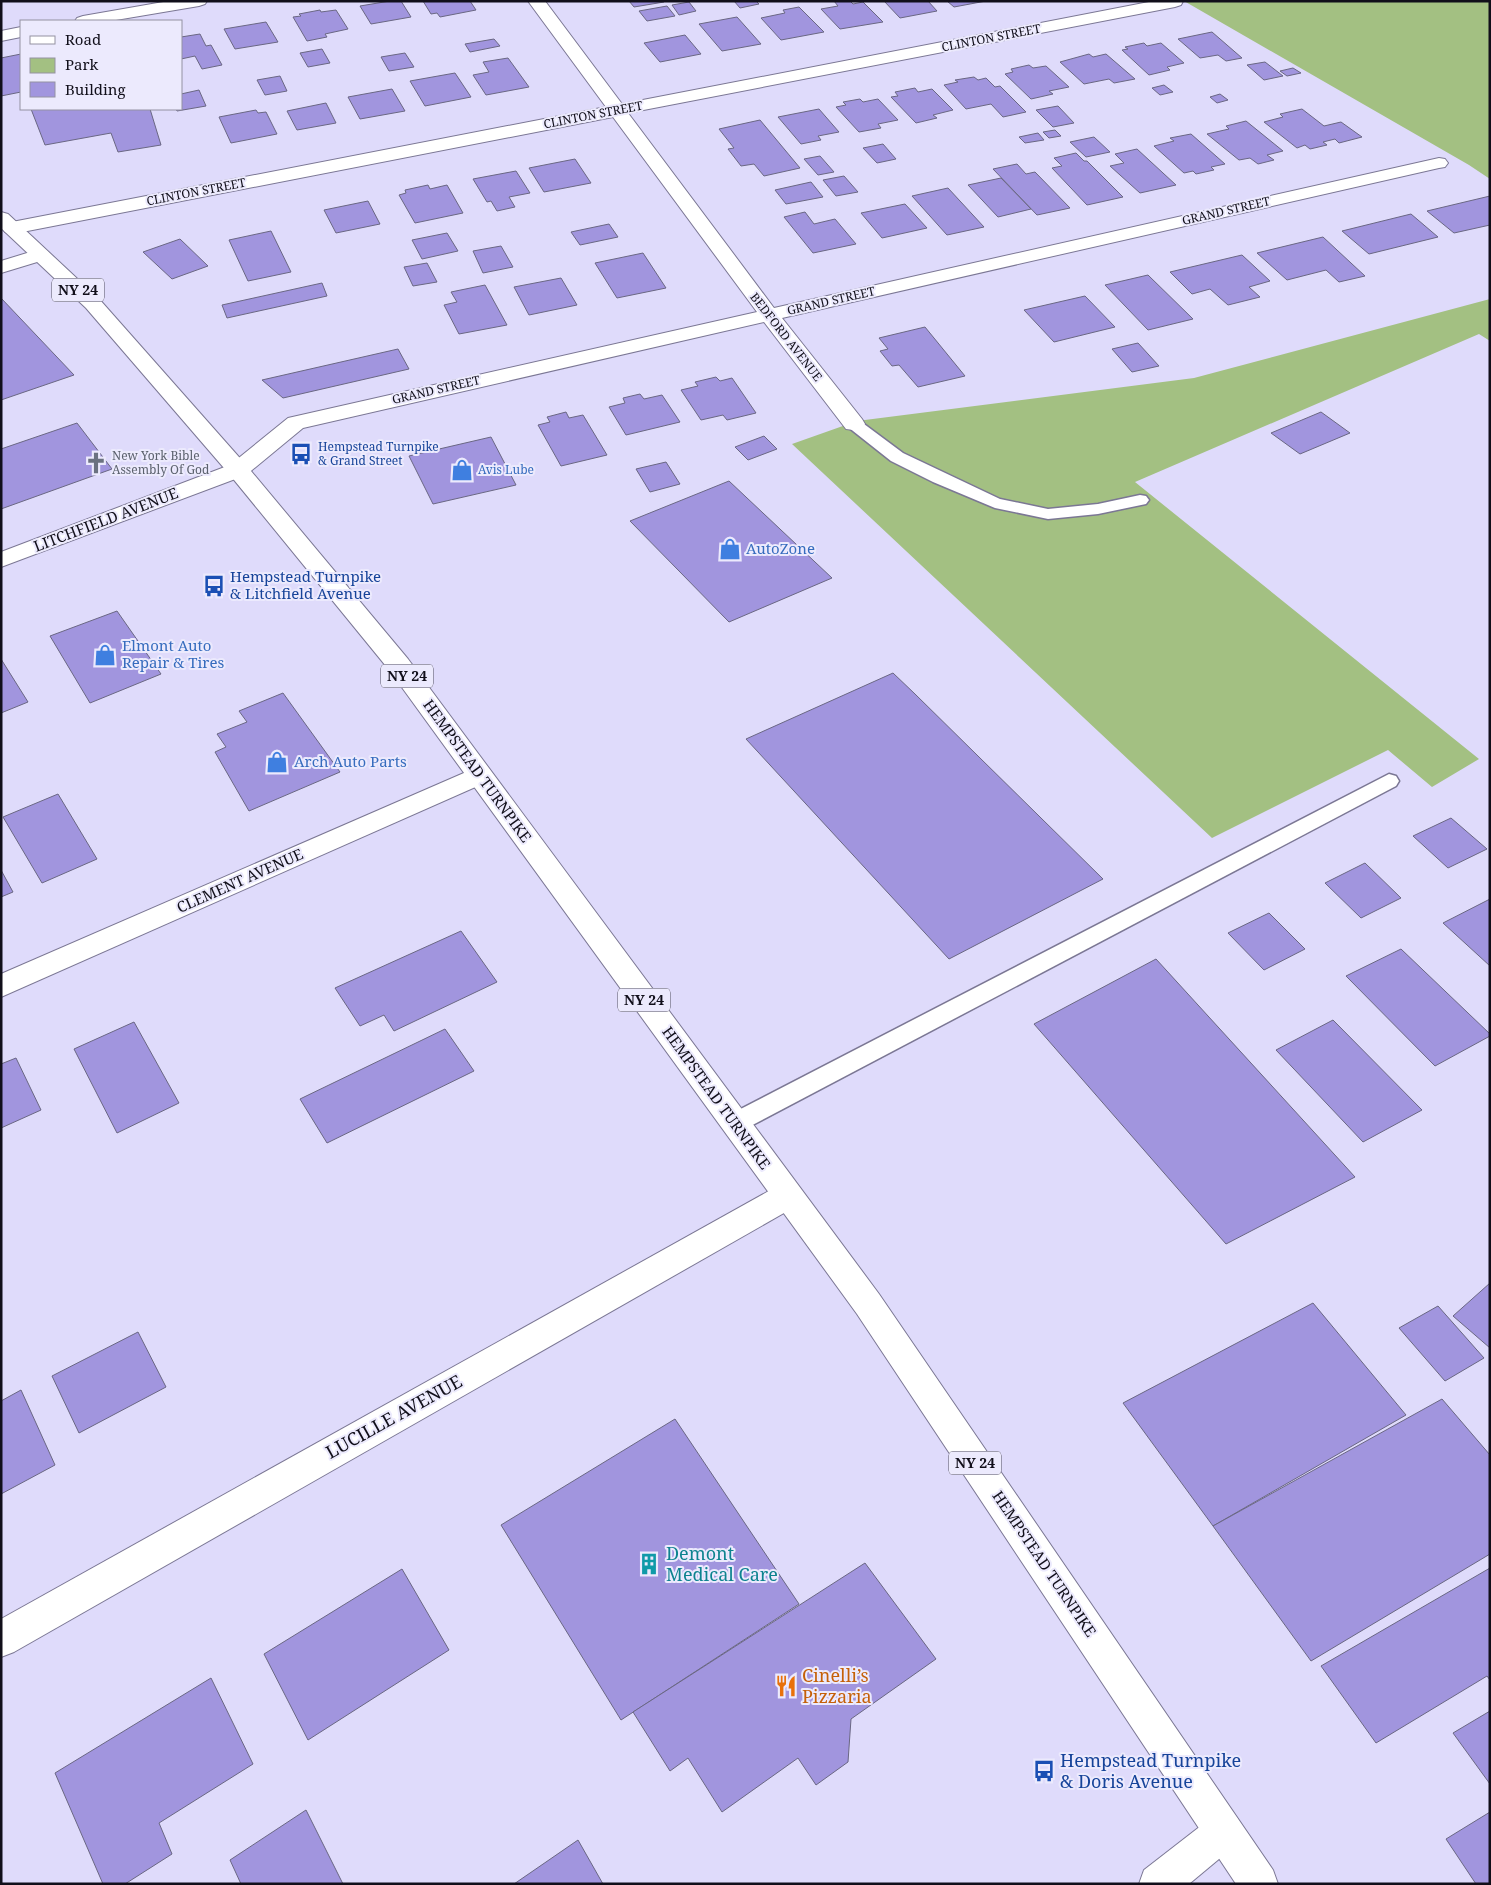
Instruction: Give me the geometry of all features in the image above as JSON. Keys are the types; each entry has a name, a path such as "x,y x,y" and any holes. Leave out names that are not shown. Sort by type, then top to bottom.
{"street":[{"path":"87,20 141,6 199,1"},
{"name":"BEDFORD AVENUE","path":"536,1 769,315 854,424"},
{"name":"CLINTON STREET","path":"6,223 617,110 1175,2"},
{"path":"1,36 20,32"},
{"name":"GRAND STREET","path":"238,470 296,423 1439,163"},
{"name":"HEMPSTEAD TURNPIKE","path":"6,223 93,304 238,470 399,665 886,1330 1258,1884"},
{"path":"1,267 40,255"},
{"name":"LITCHFIELD AVENUE","path":"1,560 238,470"},
{"name":"CLEMENT AVENUE","path":"1,986 480,775"},
{"name":"LUCILLE AVENUE","path":"1,1639 787,1196"},
{"path":"1158,1884 1224,1831"}],"lane":[{"name":"BEDFORD AVENUE","path":"854,424 897,457 994,503 1048,514 1098,509 1140,500"},
{"path":"735,1123 1389,781"}],"green space":[{"path":"1184,1 1490,1 1490,179 1469,165"},
{"path":"1490,299 1490,341 1479,334 1135,482 1479,759 1432,787 1388,750 1212,838 792,444 857,421 1194,378"}],"building":[{"path":"401,1 411,17 371,24 360,6"},
{"path":"423,1 470,1 476,10 440,17 437,13 431,14"},
{"path":"629,1 664,1 664,2 634,7"},
{"path":"734,1 756,1 759,4 740,8"},
{"path":"834,1 850,1 853,4 863,2 883,22 840,29 821,9 838,6"},
{"path":"884,1 928,1 937,11 900,18"},
{"path":"947,1 986,1 954,7"},
{"path":"689,2 696,11 679,15 672,5"},
{"path":"667,6 675,16 647,21 639,11"},
{"path":"799,7 824,32 781,40 761,18 785,13 783,10"},
{"path":"320,10 321,12 336,10 348,29 325,34 327,37 307,41 293,17"},
{"path":"737,17 761,44 722,51 699,24"},
{"path":"266,22 278,42 235,49 224,29"},
{"path":"1212,32 1242,58 1226,61 1218,55 1200,58 1178,39"},
{"path":"200,34 206,46 211,45 222,65 202,69 195,56 182,59 182,37"},
{"path":"685,35 701,54 660,62 644,43"},
{"path":"494,39 500,46 470,52 465,44"},
{"path":"1144,43 1147,46 1161,43 1184,63 1167,67 1170,70 1149,75 1122,50 1128,49 1125,47"},
{"path":"322,49 330,63 308,67 300,53"},
{"path":"405,53 414,67 389,71 381,57"},
{"path":"20,54 20,92 1,96 1,58"},
{"path":"1089,54 1093,57 1106,54 1135,79 1114,83 1109,79 1084,84 1060,62"},
{"path":"508,58 529,87 486,95 473,75 489,72 483,62"},
{"path":"1265,62 1283,76 1264,80 1247,65"},
{"path":"1029,65 1033,68 1046,66 1069,87 1049,91 1053,94 1031,99 1005,74 1013,72 1011,69"},
{"path":"1293,68 1301,73 1287,76 1280,71"},
{"path":"455,73 471,97 425,106 410,81"},
{"path":"280,76 287,91 265,95 257,80"},
{"path":"974,77 978,80 986,78 995,87 1000,86 1026,112 1003,117 991,104 966,109 944,85 958,82 955,80"},
{"path":"1164,85 1173,92 1160,95 1152,88"},
{"path":"915,88 918,92 932,89 953,110 933,115 937,118 916,123 891,97 898,96 895,92"},
{"path":"392,89 405,111 360,119 348,97"},
{"path":"199,90 206,106 177,111 182,110 182,94"},
{"path":"1220,94 1228,100 1217,103 1210,97"},
{"path":"860,99 863,102 878,99 898,120 878,124 881,128 859,132 836,107 846,105 843,102"},
{"path":"326,103 336,123 297,130 287,111"},
{"path":"1058,106 1074,123 1053,127 1036,110"},
{"path":"819,109 839,132 818,136 821,140 801,144 778,117"},
{"path":"1302,109 1324,126 1341,122 1362,137 1339,143 1335,139 1323,142 1327,145 1310,149 1305,145 1297,148 1264,122 1283,117 1280,114"},
{"path":"31,110 150,110 161,145 118,152 111,133 45,145"},
{"path":"256,110 258,113 266,112 277,134 231,143 219,117"},
{"path":"760,120 800,168 764,176 754,164 741,166 728,149 734,148 719,129"},
{"path":"1246,121 1283,151 1267,155 1274,160 1258,164 1250,158 1239,160 1207,134 1229,129 1226,126"},
{"path":"1055,130 1061,136 1049,138 1043,132"},
{"path":"1038,133 1044,140 1025,143 1019,137"},
{"path":"1191,134 1225,164 1211,167 1214,170 1196,174 1193,171 1184,173 1154,146 1174,141 1170,138"},
{"path":"1094,137 1110,152 1086,157 1070,142"},
{"path":"883,144 896,159 877,163 863,148"},
{"path":"1137,149 1176,185 1140,193 1110,166 1124,163 1115,154"},
{"path":"1076,153 1084,161 1087,161 1123,197 1087,205 1052,168 1062,166 1054,158"},
{"path":"820,156 834,172 818,175 804,159"},
{"path":"575,159 591,183 544,192 529,168"},
{"path":"1017,164 1026,174 1035,172 1070,208 1037,215 993,169"},
{"path":"516,171 530,193 509,197 515,207 497,211 491,201 487,202 473,179"},
{"path":"844,176 858,192 836,196 823,180"},
{"path":"1001,178 1031,209 998,217 968,185"},
{"path":"811,182 823,197 786,204 775,190"},
{"path":"428,185 430,189 447,185 463,213 415,223 399,195 406,193 405,190"},
{"path":"948,188 984,227 947,235 912,196"},
{"path":"1490,196 1490,225 1454,233 1427,211"},
{"path":"368,201 380,224 336,233 324,210"},
{"path":"905,204 927,228 882,238 861,213"},
{"path":"805,212 814,224 835,219 856,244 813,253 784,217"},
{"path":"1411,214 1438,237 1369,254 1342,231"},
{"path":"609,224 618,237 580,245 571,232"},
{"path":"271,231 291,272 248,281 229,240"},
{"path":"447,233 458,251 422,259 412,240"},
{"path":"1323,237 1365,276 1339,282 1326,270 1287,280 1257,253"},
{"path":"180,239 208,266 172,279 143,252"},
{"path":"501,246 513,267 483,273 473,251"},
{"path":"643,253 666,288 617,298 595,263"},
{"path":"1242,255 1270,281 1249,287 1260,297 1228,305 1210,289 1192,294 1170,272"},
{"path":"427,263 437,282 413,286 404,267"},
{"path":"1148,275 1193,319 1148,330 1105,285"},
{"path":"561,278 577,305 529,315 514,287"},
{"path":"322,283 327,296 227,318 222,305"},
{"path":"485,285 507,325 459,334 444,305 457,302 451,292"},
{"path":"1085,296 1115,327 1054,342 1024,310"},
{"path":"1,298 74,375 1,400"},
{"path":"925,327 965,376 918,387 899,365 892,366 880,351 888,349 879,338"},
{"path":"1138,343 1159,366 1132,372 1112,349"},
{"path":"398,349 409,369 283,398 262,380"},
{"path":"716,377 720,381 732,378 756,413 727,420 723,415 701,420 681,390 698,386 695,382"},
{"path":"640,394 644,399 662,395 680,422 626,435 609,407 625,403 623,398"},
{"path":"566,412 569,418 583,415 607,455 561,466 538,425 550,422 547,417"},
{"path":"1321,412 1350,433 1300,454 1271,433"},
{"path":"77,423 112,469 1,509 1,449"},
{"path":"764,436 777,449 748,460 735,447"},
{"name":"Avis Lube","path":"491,437 516,485 433,504 409,456"},
{"path":"666,462 680,484 650,492 636,469"},
{"name":"AutoZone","path":"729,481 832,578 729,622 630,521"},
{"name":"Elmont Auto Repair & Tires","path":"117,611 161,674 90,703 50,636"},
{"path":"1,659 28,702 1,713"},
{"path":"893,673 1103,879 949,959 746,739"},
{"name":"Arch Auto Parts","path":"283,693 340,772 249,811 215,752 226,747 217,734 247,722 239,711"},
{"path":"58,794 97,859 42,883 3,817"},
{"path":"1451,818 1487,849 1448,868 1413,836"},
{"path":"1365,863 1401,898 1361,918 1325,883"},
{"path":"1,870 13,892 1,897"},
{"path":"1490,899 1490,966 1443,923"},
{"path":"1269,913 1305,949 1264,970 1228,933"},
{"path":"461,931 497,982 394,1031 384,1015 360,1026 335,988"},
{"path":"1401,949 1490,1036 1435,1066 1346,976"},
{"path":"1156,959 1355,1177 1226,1244 1034,1024"},
{"path":"1333,1020 1422,1110 1363,1142 1276,1050"},
{"path":"134,1022 179,1103 117,1133 74,1049"},
{"path":"445,1029 474,1071 327,1143 300,1099"},
{"path":"16,1058 41,1110 1,1128 1,1064"},
{"path":"1490,1283 1490,1348 1453,1316"},
{"path":"1313,1303 1406,1415 1213,1526 1123,1403"},
{"path":"1438,1306 1484,1358 1445,1381 1399,1328"},
{"path":"138,1332 166,1387 79,1433 52,1376"},
{"path":"21,1390 55,1465 1,1494 1,1401"},
{"path":"1442,1399 1490,1455 1490,1554 1311,1661 1213,1526"},
{"name":"Demont Medical Care","path":"675,1419 799,1604 621,1720 501,1525"},
{"name":"Cinelli’s Pizzaria","path":"865,1563 936,1659 851,1719 848,1762 816,1785 798,1758 722,1812 688,1758 670,1771 633,1712"},
{"path":"1490,1568 1490,1680 1487,1676 1376,1743 1321,1666"},
{"path":"402,1569 449,1650 308,1740 264,1654"},
{"path":"211,1678 253,1764 159,1823 172,1854 125,1884 103,1884 55,1773"},
{"path":"1490,1711 1490,1784 1453,1733"},
{"path":"306,1810 343,1884 241,1884 230,1860"},
{"path":"1490,1812 1490,1884 1476,1884 1446,1839"},
{"path":"578,1840 603,1884 514,1884"}],"place":[{"name":"Hempstead Turnpike & Grand Street","path":"301,454"},
{"name":"New York Bible Assembly Of God","path":"96,463"},
{"name":"Avis Lube","path":"462,470"},
{"name":"AutoZone","path":"730,549"},
{"name":"Hempstead Turnpike & Litchfield Avenue","path":"214,586"},
{"name":"Elmont Auto Repair & Tires","path":"105,655"},
{"name":"Arch Auto Parts","path":"277,762"},
{"name":"Demont Medical Care","path":"649,1564"},
{"name":"Cinelli’s Pizzaria","path":"786,1686"},
{"name":"Hempstead Turnpike & Doris Avenue","path":"1044,1771"}]}
